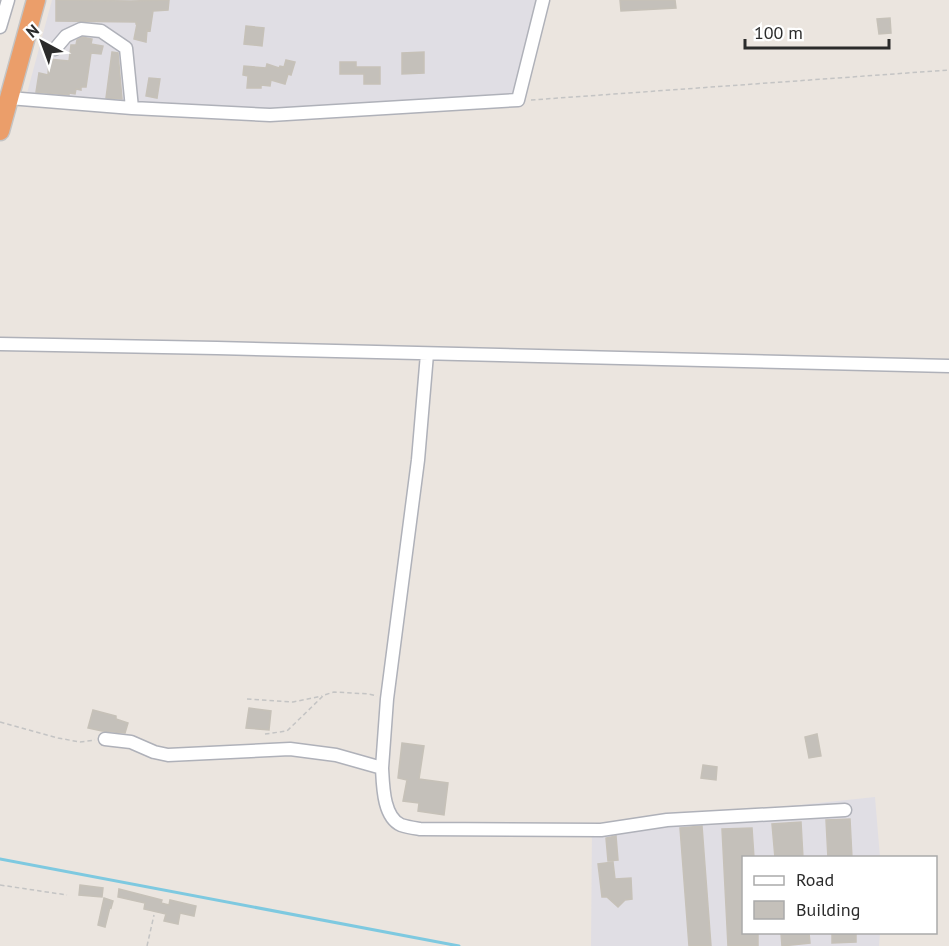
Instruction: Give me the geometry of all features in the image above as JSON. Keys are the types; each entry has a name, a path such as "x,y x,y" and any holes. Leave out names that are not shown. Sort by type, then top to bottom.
{"highway":[{"path":"0,131 36,0"}],"street":[{"path":"0,27 8,0"},
{"path":"9,98 270,116 518,100 543,0"},
{"path":"55,49 66,36 81,29 101,31 126,48 132,108"},
{"path":"0,344 949,366"},
{"path":"428,354 418,460 387,699 382,768 384,797 392,818 400,825 420,829 602,830 667,820 845,810"},
{"path":"105,738 131,742 154,752 168,755 290,748 336,755 382,768"}],"path":[{"path":"518,100 949,70"},
{"path":"246,699 293,702 334,692 369,694 387,699"},
{"path":"265,734 287,732 323,696"},
{"path":"0,722 80,742 105,738"},
{"path":"0,885 67,895"},
{"path":"147,946 154,915"}],"shaded area":[{"path":"52,0 541,0 517,96 270,110 26,97"},
{"path":"875,797 880,856 742,856 742,934 880,934 879,946 591,946 592,827"}],"building":[{"path":"56,0 169,0 168,10 153,11 146,42 134,39 136,22 56,21"},
{"path":"620,0 675,0 676,8 621,11"},
{"path":"890,18 891,33 879,34 877,19"},
{"path":"246,26 264,28 262,46 244,44"},
{"path":"82,37 92,39 91,44 103,46 101,54 91,53 86,87 81,87 81,90 76,89 75,94 69,93 69,95 36,92 39,73 48,75 49,59 69,61 71,45 76,45 77,40"},
{"path":"112,52 118,53 122,99 106,98"},
{"path":"424,52 424,73 402,74 402,53"},
{"path":"286,60 295,62 285,84 271,80 270,86 247,88 248,76 243,75 244,66 266,68 267,64 279,68 284,67"},
{"path":"340,62 356,62 356,67 380,67 380,84 364,84 364,74 340,74"},
{"path":"149,78 160,79 157,98 146,96"},
{"path":"249,708 271,711 269,730 246,728"},
{"path":"93,710 116,716 116,719 128,723 125,733 88,728"},
{"path":"817,734 821,756 809,758 805,737"},
{"path":"402,743 424,746 419,779 448,783 444,815 418,811 419,803 403,801 407,780 398,778"},
{"path":"703,765 717,767 716,780 701,778"},
{"path":"850,819 852,856 828,856 826,820"},
{"path":"801,822 803,856 775,856 772,824"},
{"path":"702,826 711,946 689,946 680,828"},
{"path":"752,828 754,856 742,856 742,934 758,934 758,946 728,946 722,829"},
{"path":"616,836 618,860 608,861 606,838"},
{"path":"613,862 615,879 631,878 632,899 625,900 618,907 607,897 602,897 598,864"},
{"path":"80,885 103,888 102,897 79,895"},
{"path":"119,889 162,900 161,903 169,905 170,900 196,906 194,916 180,913 178,924 164,921 166,914 144,909 145,903 118,897"},
{"path":"104,898 113,901 105,927 98,925"},
{"path":"781,934 809,934 810,943 782,946"},
{"path":"832,934 856,934 856,942 832,943"}],"waterway":[{"path":"0,859 459,946"}]}
